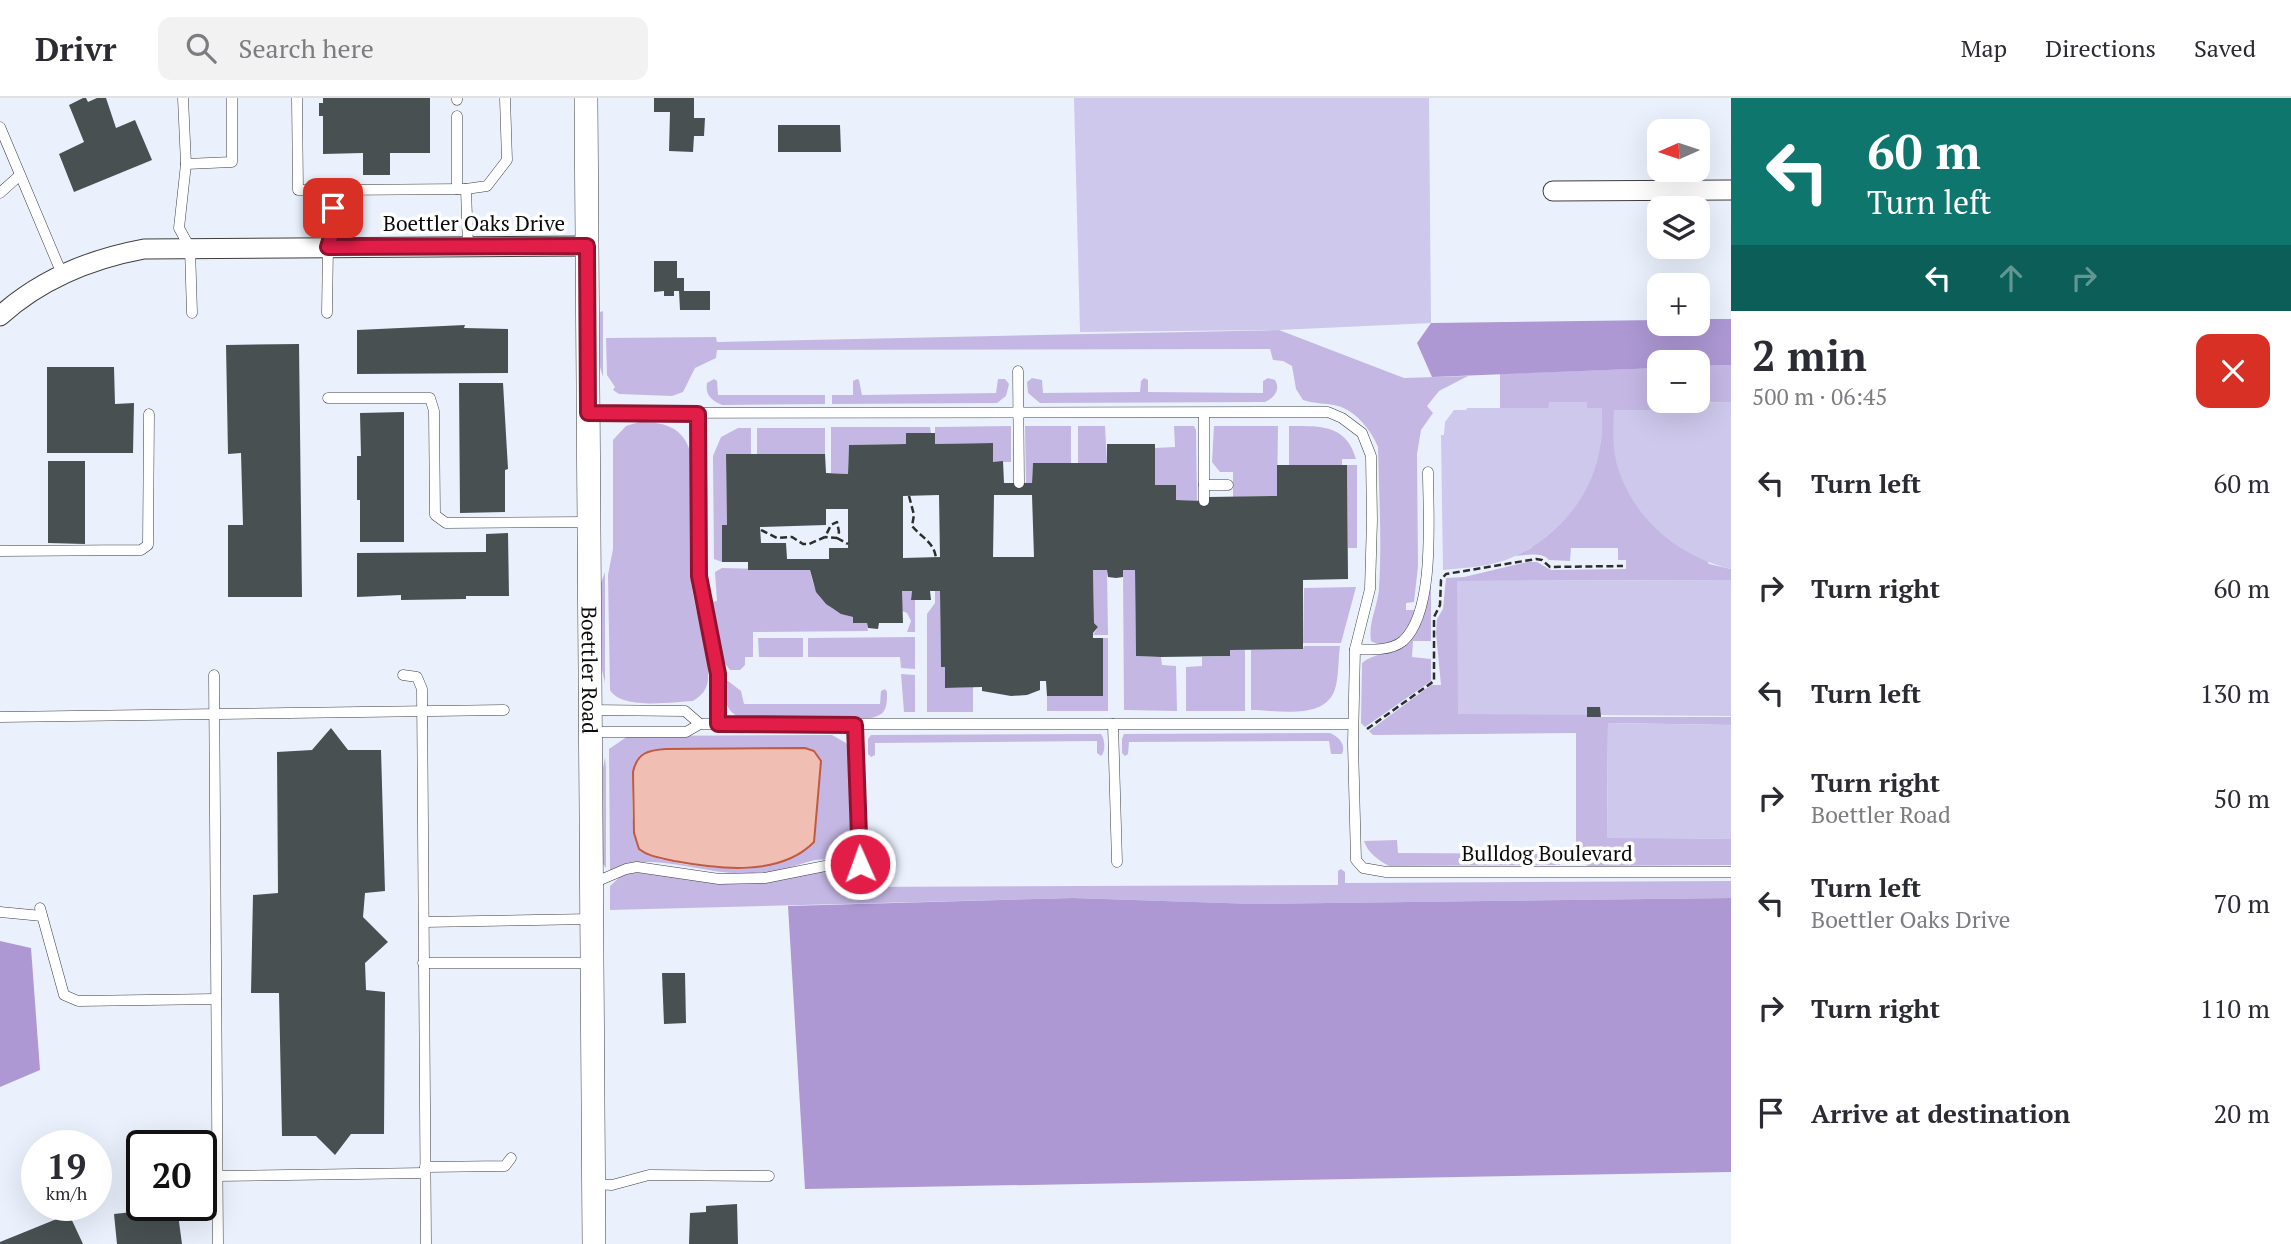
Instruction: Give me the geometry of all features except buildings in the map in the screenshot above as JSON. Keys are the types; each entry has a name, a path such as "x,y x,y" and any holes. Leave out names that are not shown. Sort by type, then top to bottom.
{"street":[{"name":"Boettler Road","path":"586,98 594,1244"},
{"path":"1553,191 1731,190"},
{"name":"Boettler Oaks Drive","path":"0,316 24,297 62,274 117,254 144,249 587,246"}],"lane":[{"path":"183,98 186,164 179,228 190,248 192,313"},
{"path":"186,164 232,162 232,98"},
{"path":"297,98 298,190 462,189 487,186 507,160 505,98"},
{"path":"457,116 468,246"},
{"path":"0,127 62,274"},
{"path":"0,193 20,175"},
{"path":"327,313 328,247 334,227 333,190"},
{"path":"1018,371 1019,483"},
{"path":"328,398 430,398 434,411 435,516 446,523 588,522"},
{"path":"1204,412 1204,501"},
{"path":"588,413 1328,412 1342,418 1362,433 1371,456 1370,589 1355,649 1353,739"},
{"path":"0,551 141,550 149,545 149,414"},
{"path":"698,414 699,576 718,674 718,724"},
{"path":"1355,649 1387,648 1401,642 1414,627 1429,564 1428,472"},
{"path":"1204,485 1228,485"},
{"path":"214,675 218,1244"},
{"path":"403,676 417,677 422,689 426,1244"},
{"path":"0,717 422,709 504,710"},
{"path":"589,721 685,711 700,724"},
{"path":"589,721 686,732 700,724 1353,724"},
{"path":"1113,724 1117,862"},
{"path":"590,884 637,867 719,878 765,878 825,866 860,864 855,725"},
{"name":"Bulldog Boulevard","path":"1353,739 1354,845 1356,860 1363,868 1386,873 1731,873"},
{"path":"0,912 41,912 64,995 78,1001 216,999"},
{"path":"424,922 591,919"},
{"path":"423,963 591,963"},
{"path":"218,1176 505,1166 511,1158"},
{"path":"593,1184 612,1185 649,1175 769,1176"}],"path":[{"path":"909,496 914,515 912,527 930,542 936,558"},
{"path":"825,537 831,525 836,522 839,527 837,538"},
{"path":"761,530 777,538 792,537 803,544 825,537 837,538 848,544"},
{"path":"1353,739 1434,681 1434,617 1440,605 1441,580 1446,574 1536,559 1542,560 1550,567 1623,566"}],"shaded area":[{"path":"1074,98 1429,98 1431,323 1279,330 1080,332"},
{"path":"603,311 603,377 600,367 600,312"},
{"path":"1710,319 1731,319 1731,365 1710,366 1710,350 1647,350 1647,368 1432,377 1417,343 1431,323 1647,320 1647,336 1710,336"},
{"path":"1279,330 1404,378 1468,376 1439,391 1427,406 1433,413 1421,430 1417,454 1418,566 1414,602 1406,603 1406,610 1416,610 1405,632 1393,642 1379,644 1371,641 1370,634 1380,570 1378,447 1367,428 1345,408 1303,400 1296,389 1292,366 1273,360 1270,349 717,350 716,358 695,368 683,392 672,396 619,394 613,390 615,387 607,375 606,338 716,337 717,342"},
{"path":"1731,365 1731,402 1710,402 1710,366"},
{"path":"1647,368 1647,410 1614,410 1709,564 1731,569 1731,580 1458,581 1587,717 1731,717 1731,725 1608,723 1607,837 1731,839 1731,865 1588,866 1581,861 1576,840 1576,733 1373,735 1369,731 1431,685 1441,685 1436,633 1437,619 1443,609 1446,578 1464,577 1527,562 1537,562 1551,570 1626,569 1626,560 1618,560 1618,548 1571,548 1570,561 1549,560 1538,555 1515,556 1531,548 1593,472 1601,441 1602,408 1587,408 1587,403 1549,402 1549,408 1500,408 1500,374"},
{"path":"1032,378 1042,380 1043,393 1140,392 1144,378 1148,380 1148,392 1263,393 1263,381 1268,378 1275,380 1277,390 1274,396 1265,402 1040,403 1028,393 1027,382"},
{"path":"714,379 717,381 718,395 825,395 825,404 722,405 712,399 707,391 707,383"},
{"path":"857,379 862,395 996,393 998,379 1005,379 1009,384 1006,396 997,403 832,404 832,395 853,395 853,381"},
{"path":"1549,402 1587,402 1587,408 1602,408 1598,460 1582,497 1557,528 1524,552 1491,564 1443,570 1441,435 1444,435 1445,422 1454,410 1548,408"},
{"path":"1710,402 1731,402 1731,569 1679,547 1650,522 1628,492 1616,459 1614,410 1710,413"},
{"path":"639,422 670,427 682,436 690,451 691,580 708,668 706,687 693,701 636,703 616,696 610,690 608,575 613,549 613,440 626,426"},
{"path":"1011,426 1011,462 993,462 992,443 935,444 935,427"},
{"path":"1025,426 1071,426 1071,463 1033,463 1032,483 1026,483"},
{"path":"1078,426 1105,426 1107,463 1078,463"},
{"path":"1174,426 1194,426 1196,430 1197,501 1176,500 1175,485 1155,485 1155,448 1175,447"},
{"path":"1214,426 1278,426 1277,496 1233,497 1233,472 1220,472 1212,462"},
{"path":"1289,426 1321,427 1339,433 1352,448 1356,459 1342,459 1342,465 1289,465"},
{"path":"831,427 930,427 931,433 906,433 906,444 849,445 848,474 831,473"},
{"path":"738,428 751,428 751,455 726,455 727,525 722,526 722,562 714,559 713,456 721,437"},
{"path":"757,428 825,428 825,454 757,454"},
{"path":"1347,465 1357,465 1357,548 1348,548"},
{"path":"722,568 810,570 815,587 824,601 836,611 853,617 853,623 867,623 868,631 753,632 753,657 745,657 745,665 740,670 730,670 723,661 712,602 717,601 715,572"},
{"path":"1093,570 1107,570 1108,635 1093,635 1098,627 1094,623"},
{"path":"1123,570 1135,570 1136,656 1161,657 1162,665 1176,666 1177,711 1124,710"},
{"path":"605,572 605,683 602,670 601,583"},
{"path":"1731,580 1731,716 1458,714 1457,581"},
{"path":"1431,583 1431,641 1413,641 1412,657 1431,659 1431,681 1365,727 1361,723 1362,663 1371,657 1392,651 1406,641"},
{"path":"1356,587 1341,643 1303,643 1304,588"},
{"path":"902,591 912,591 911,600 915,600 915,632 907,632 911,621 907,613 902,611"},
{"path":"935,591 940,591 941,666 945,667 946,688 973,687 973,712 927,712 927,614 935,603"},
{"path":"915,637 915,669 901,668 900,657 808,657 808,638"},
{"path":"758,638 803,638 803,657 759,657"},
{"path":"1103,638 1108,638 1108,711 1047,711 1047,696 1102,696"},
{"path":"1304,646 1340,646 1336,684 1330,699 1321,706 1299,712 1251,710 1251,650 1303,649"},
{"path":"1230,650 1245,650 1245,711 1186,711 1186,667 1202,666 1202,657 1229,656"},
{"path":"901,674 915,675 915,712 904,712"},
{"path":"728,681 741,691 744,704 880,704 881,691 885,689 887,702 883,712 870,718 743,718 733,713 727,705 725,683"},
{"path":"1608,723 1731,725 1731,839 1607,838"},
{"path":"1330,733 1341,741 1342,754 1331,754 1329,741 1129,742 1128,754 1125,756 1122,753 1124,734"},
{"path":"1101,734 1104,752 1101,756 1097,753 1097,741 875,743 875,755 871,757 868,754 868,739 871,735"},
{"path":"832,735 846,743 849,750 851,844 848,850 831,859 815,860 774,872 726,872 656,862 639,862 610,871 609,749 628,736","holes":["633,772 745,868 693,865 667,861 644,853 633,827"]},
{"path":"805,748 814,751 821,761 814,842 800,853 766,866 729,868 674,861 651,856 639,849 634,833 633,772 637,761 644,754 666,749"},
{"path":"605,757 606,768 606,868 603,864"},
{"path":"1397,840 1398,853 1559,854 1560,865 1389,866 1374,856 1364,841"},
{"path":"1341,869 1345,872 1345,883 1731,881 1731,898 1255,904 1073,898 610,910 610,886 622,875 633,872 731,883 771,882 821,870 850,870 852,887 1338,885 1338,871"},
{"path":"1073,898 1255,904 1731,898 1731,1172 805,1189 788,906"},
{"path":"0,941 31,948 40,1070 0,1087"}],"route":[{"path":"333,208 334,227 328,247 587,246 588,413 698,414 699,576 718,674 718,724 855,725 860,864"}]}
